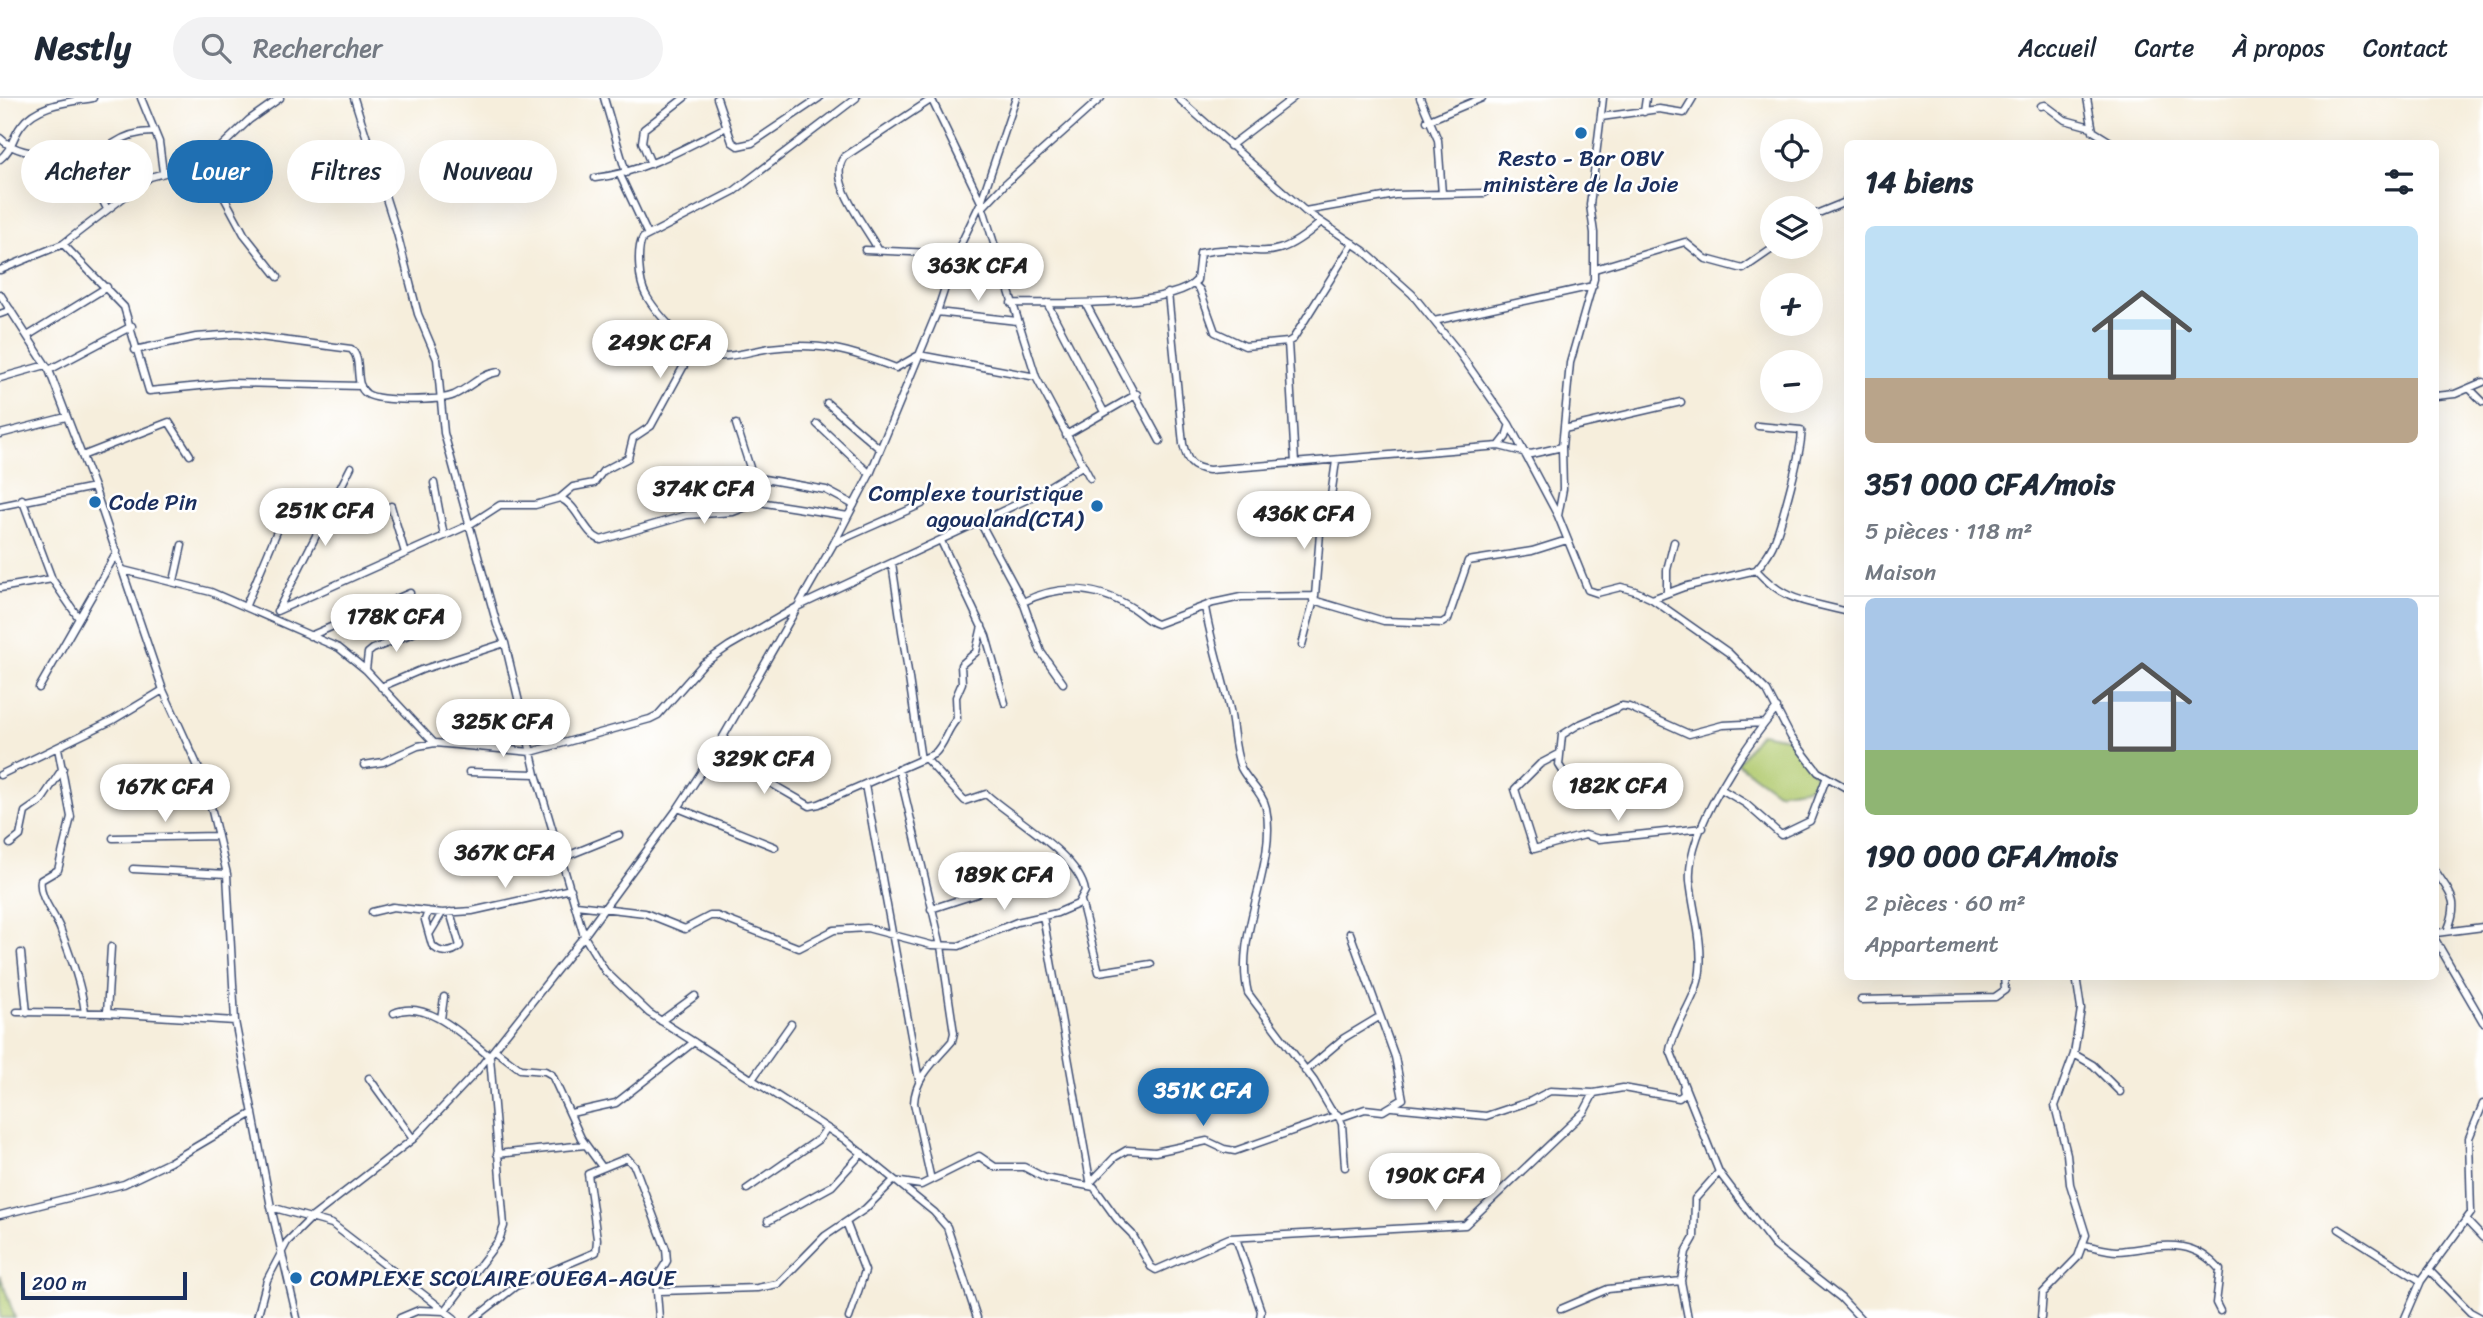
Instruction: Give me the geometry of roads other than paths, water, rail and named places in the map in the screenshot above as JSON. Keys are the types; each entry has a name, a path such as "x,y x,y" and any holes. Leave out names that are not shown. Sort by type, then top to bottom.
{"street":[{"path":"0,159 11,148 27,119 59,103 93,98"},
{"path":"141,98 155,132 163,172"},
{"path":"228,140 249,120 280,98"},
{"path":"354,98 397,233 418,314 437,359 444,433 497,625 505,643 536,774 584,936 612,980 661,1021 753,1078 862,1153 892,1181 934,1212 947,1227 977,1318"},
{"path":"604,98 623,174 648,235"},
{"path":"650,164 642,142 644,129 684,98"},
{"path":"717,98 732,142 738,146 752,144 819,98"},
{"path":"856,98 734,191 641,240 641,278 645,294 693,349 713,356 774,348 835,347 857,351 896,368 919,355 1036,377"},
{"path":"879,251 856,217 839,172 839,164 844,157 932,98 982,205 1036,377 1090,478"},
{"path":"257,1318 267,1280 282,1250 312,1218 413,1139 489,1057 584,936 678,808 715,751 834,543 870,474 937,312 956,254 982,205 1016,98"},
{"path":"982,205 1101,98"},
{"path":"1178,98 1305,211 1353,243 1395,276 1434,321 1509,424 1558,516 1588,590 1597,593 1621,587 1652,598 1739,661 1767,691 1797,745 1826,779 1844,787"},
{"path":"1230,146 1293,98"},
{"path":"1420,98 1439,146 1442,194"},
{"path":"1427,121 1482,98"},
{"path":"1558,516 1563,489 1562,447 1570,363 1593,286 1595,269 1590,205 1603,98"},
{"path":"1644,112 1646,98"},
{"path":"1601,117 1658,109 1684,113 1693,98"},
{"path":"2087,98 2091,127 2097,136 2106,140"},
{"path":"2041,106 2045,105 2065,120 2091,127"},
{"path":"595,178 623,174 650,164 726,127"},
{"path":"121,140 132,134 155,132"},
{"path":"0,138 11,148 21,149"},
{"path":"0,270 63,244 141,182 167,171"},
{"path":"1305,211 1395,195 1485,192"},
{"path":"104,203 107,209"},
{"path":"227,203 244,234 278,277"},
{"path":"1823,211 1844,203"},
{"path":"1012,303 1086,303 1168,293 1194,284 1197,280 1200,253 1271,252 1285,249 1299,242 1321,222"},
{"path":"1595,269 1685,242 1706,259 1743,269 1760,257"},
{"path":"1194,284 1200,290 1216,332 1245,346 1288,342 1293,339 1353,243"},
{"path":"63,244 124,307 145,388 153,393 231,383 361,386"},
{"path":"865,250 956,254"},
{"path":"1434,321 1593,286"},
{"path":"29,335 107,287"},
{"path":"1168,293 1183,443 1187,460 1196,468 1209,470 1336,461 1499,446 1526,454 1562,447"},
{"path":"0,294 48,368 94,487 163,690 205,782 227,874 235,1021 271,1207 297,1318"},
{"path":"1047,303 1104,412"},
{"path":"1086,303 1160,441"},
{"path":"0,314 11,310"},
{"path":"937,312 1017,321"},
{"path":"0,378 48,368 131,326"},
{"path":"135,350 166,342 228,334 351,349 356,353 361,386 371,395 440,399 460,392 482,376 498,372"},
{"path":"1288,342 1295,463"},
{"path":"276,615 405,553 469,526 500,505 532,505 560,498 573,487 594,483 603,471 628,458 633,438 651,426 693,349"},
{"path":"2439,396 2455,394 2483,382"},
{"path":"2470,389 2483,402"},
{"path":"1066,435 1137,394"},
{"path":"1564,429 1681,402"},
{"path":"827,403 880,449"},
{"path":"0,434 66,417"},
{"path":"82,456 169,422 190,455"},
{"path":"736,424 753,477 826,490 854,505"},
{"path":"817,424 870,474"},
{"path":"1499,446 1506,437 1509,424"},
{"path":"1652,598 1756,570 1776,537 1800,457 1803,433 1801,430 1758,426"},
{"path":"1302,645 1314,598 1320,533 1331,496 1336,461"},
{"path":"364,765 383,762 418,746 435,743 531,752 621,730 658,715 703,664 797,607 1028,499 1082,466"},
{"path":"276,615 351,467"},
{"path":"434,482 444,536"},
{"path":"0,506 22,499 94,487"},
{"path":"246,605 291,498"},
{"path":"560,498 574,508 593,536 601,540 687,515 733,512 759,502 848,516"},
{"path":"22,499 52,579 78,617"},
{"path":"834,543 922,504"},
{"path":"391,506 405,553"},
{"path":"980,522 1023,602 1041,652 1063,683"},
{"path":"1023,602 1045,591 1088,590 1105,594 1157,624 1241,597 1314,598 1384,621 1442,623 1448,619 1468,561 1532,551 1567,540"},
{"path":"942,541 982,626 1005,703"},
{"path":"1667,592 1667,570 1674,542"},
{"path":"174,581 182,545"},
{"path":"39,688 117,552"},
{"path":"892,563 923,759 965,801 986,794 1046,841 1081,878 1084,891 1081,901 1099,972 1152,964"},
{"path":"123,570 174,581 276,615 310,636 338,648 366,670 435,743"},
{"path":"1756,570 1766,581 1797,600 1844,611"},
{"path":"0,587 52,579"},
{"path":"310,636 410,593"},
{"path":"1205,607 1212,650 1227,695 1241,767 1266,807 1265,856 1252,916 1245,981 1248,993 1331,1110 1338,1116 1345,1167"},
{"path":"715,751 810,806 866,785 923,759 944,745 948,729 957,719 956,697 962,683 961,665 976,652 982,626"},
{"path":"366,670 368,653 373,649 418,631"},
{"path":"381,687 421,670 505,643"},
{"path":"0,775 113,720 163,690"},
{"path":"1580,798 1559,765 1565,731 1625,705 1689,734 1723,725 1764,723"},
{"path":"1777,708 1735,761 1694,853 1690,879 1700,951 1699,974 1670,1050 1719,1172 1774,1245 1841,1298 1860,1318"},
{"path":"58,748 71,817 58,870 41,880 39,888 61,929 78,975 85,1012"},
{"path":"1559,754 1540,764 1515,789 1534,849 1585,835 1599,839 1703,828"},
{"path":"10,844 20,836 25,812 41,802 63,768"},
{"path":"899,770 941,947 954,1033 952,1041 919,1080"},
{"path":"469,772 536,774"},
{"path":"1721,789 1746,804 1781,835 1810,821 1826,779"},
{"path":"866,785 919,1080 914,1103 931,1180"},
{"path":"678,808 775,847"},
{"path":"525,869 562,859 619,835"},
{"path":"113,838 218,836"},
{"path":"134,869 227,874"},
{"path":"2439,877 2454,901 2455,912 2448,929"},
{"path":"372,912 393,907 442,913 494,907 571,889"},
{"path":"931,909 977,894"},
{"path":"576,905 654,915 685,929 710,916 717,916 796,948 839,929 876,929 941,947 965,945 1017,922 1074,907 1081,901"},
{"path":"428,911 425,920 434,949 449,952 458,949 460,943 450,912"},
{"path":"430,933 442,913"},
{"path":"1043,916 1090,1184"},
{"path":"2439,932 2483,927"},
{"path":"1090,1184 1115,1157 1127,1150 1155,1152 1207,1141 1235,1151 1338,1116 1365,1109 1383,1111 1403,1100 1395,1057 1350,933"},
{"path":"2439,946 2483,1022"},
{"path":"107,1013 111,947"},
{"path":"21,953 27,1013"},
{"path":"1861,1000 1994,997 2005,990 2004,980"},
{"path":"2041,1318 2042,1293 2078,1257 2086,1235 2070,1184 2067,1154 2055,1106 2074,1055 2081,1009 2077,980"},
{"path":"661,1021 695,996"},
{"path":"441,1019 444,997"},
{"path":"394,1013 409,1010 441,1019 489,1057 503,1233 445,1311"},
{"path":"17,1012 85,1012 235,1021"},
{"path":"1305,1071 1344,1038 1380,1017"},
{"path":"753,1078 791,1024"},
{"path":"570,1113 616,1102 694,1042"},
{"path":"495,1050 520,1069 545,1071 552,1075 585,1145 602,1167"},
{"path":"2074,1055 2093,1065 2120,1092"},
{"path":"369,1077 413,1139"},
{"path":"1391,1107 1486,1116 1531,1101 1550,1091 1594,1093 1623,1088 1679,1098 1684,1094 1683,1087"},
{"path":"892,1181 916,1185 979,1156 995,1167 1024,1167 1051,1180 1090,1184 1098,1191 1116,1219 1132,1234 1154,1270 1222,1240 1465,1225 1584,1112 1594,1093"},
{"path":"2405,1318 2421,1281 2467,1220 2472,1205 2469,1138 2483,1104"},
{"path":"0,1215 124,1184 170,1162 253,1113"},
{"path":"747,1189 819,1139 827,1129"},
{"path":"497,1154 585,1145"},
{"path":"768,1221 832,1186 862,1153"},
{"path":"475,1318 516,1286 596,1252 597,1239 587,1178 602,1167 627,1158 632,1161 666,1249 667,1261 656,1279 659,1318"},
{"path":"1688,1318 1681,1281 1686,1252 1694,1238 1695,1199 1719,1172"},
{"path":"659,1291 773,1286 787,1277 825,1236 864,1209 892,1181"},
{"path":"271,1207 326,1222 348,1235 454,1318"},
{"path":"2467,1220 2483,1238"},
{"path":"846,1222 865,1271 849,1318"},
{"path":"2339,1229 2421,1281"},
{"path":"1236,1238 1261,1311 1260,1318"},
{"path":"2084,1245 2114,1251 2171,1244 2207,1255 2220,1270 2216,1303 2220,1311"},
{"path":"2429,1270 2470,1312 2481,1318"},
{"path":"1561,1309 1608,1289 1681,1281"},
{"path":"400,1318 419,1310 445,1311"}],"place":[{"name":"Resto - Bar OBV ministère de la Joie","path":"1581,133"},
{"name":"Code Pin","path":"95,502"},
{"name":"Complexe touristique agoualand(CTA)","path":"1097,506"},
{"name":"COMPLEXE SCOLAIRE OUEGA-AGUE","path":"296,1278"}]}
